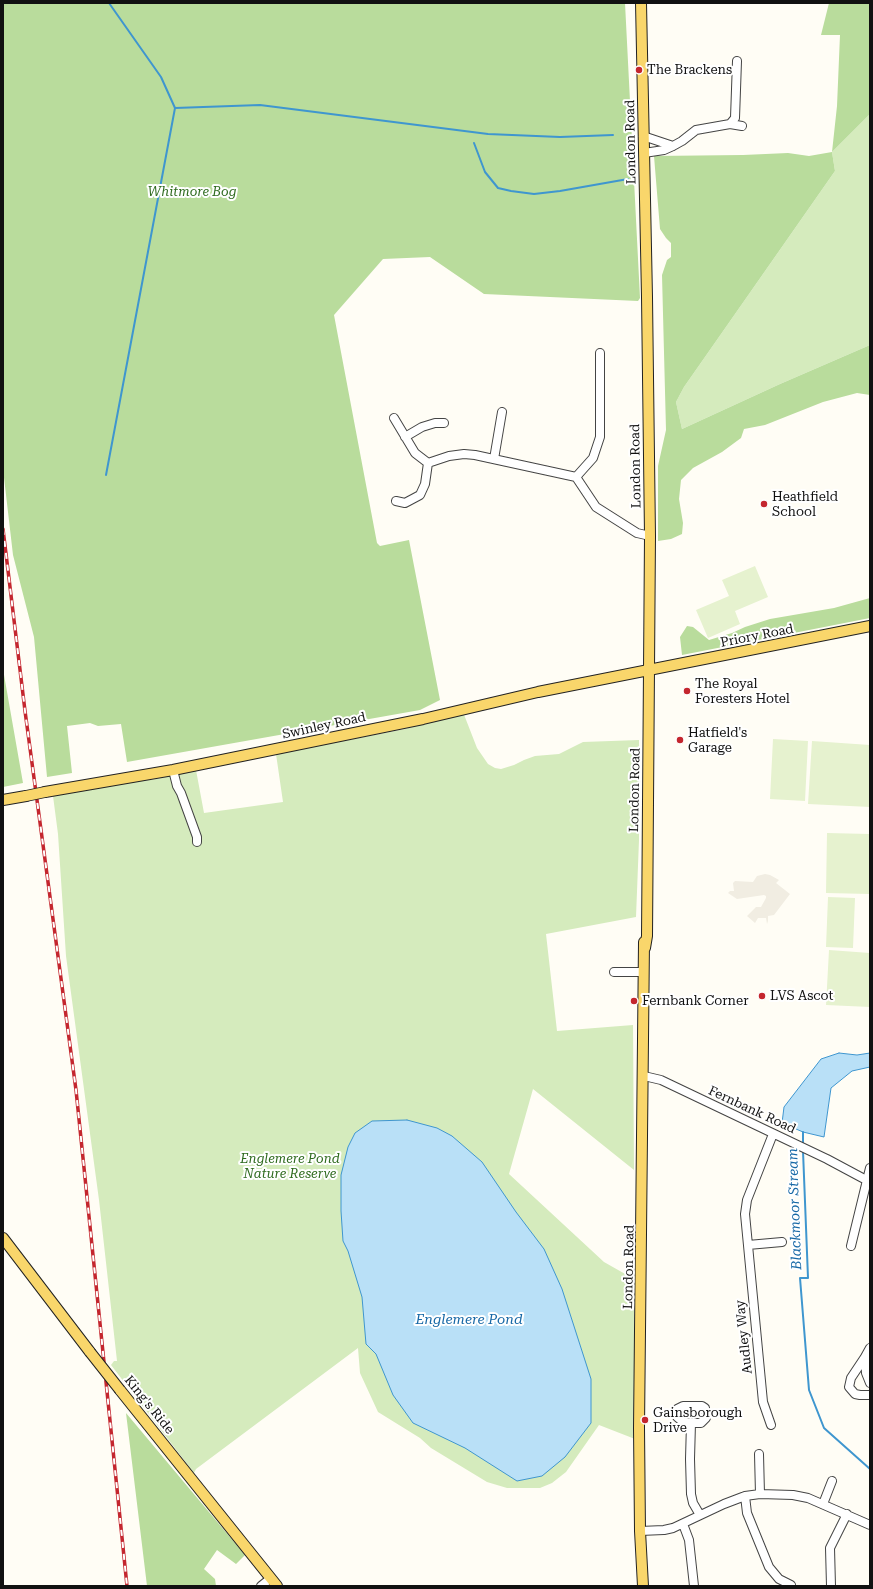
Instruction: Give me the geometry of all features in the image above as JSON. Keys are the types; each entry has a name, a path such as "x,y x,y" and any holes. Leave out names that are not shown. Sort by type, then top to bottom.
{"main road":[{"name":"London Road","path":"640,3 647,297 650,536 639,1428 640,1531 643,1586"},
{"name":"Priory Road","path":"649,670 870,626"},
{"name":"Swinley Road","path":"3,800 173,770 430,717 538,692 649,670"},
{"name":"King's Ride","path":"3,1238 90,1352 274,1582"}],"street":[{"path":"730,124 735,118 737,60"},
{"path":"644,153 664,150 682,141 696,130 730,124 742,126"},
{"path":"643,136 673,146"},
{"path":"576,477 592,458 600,437 600,353"},
{"path":"494,460 502,412"},
{"path":"394,418 415,453 428,463"},
{"path":"405,438 422,426 435,423 444,423"},
{"path":"428,463 449,456 464,454 576,477 596,507 637,533 650,536"},
{"path":"396,501 405,502 420,495 425,484 428,463"},
{"path":"173,770 177,786 197,837 197,842"},
{"path":"614,972 644,972"},
{"name":"Fernbank Road","path":"644,1076 661,1080 827,1159 868,1181"},
{"name":"Audley Way","path":"771,1425 763,1402 744,1214 773,1134"},
{"path":"851,1246 870,1168"},
{"path":"748,1246 782,1242"},
{"path":"870,1348 851,1378 849,1387 855,1394 870,1395"},
{"path":"865,1357 866,1373 870,1383"},
{"path":"691,1423 690,1448 692,1500 700,1515"},
{"path":"759,1454 760,1494"},
{"path":"823,1504 832,1481"},
{"path":"640,1531 664,1530 683,1524 724,1504 745,1496 760,1494 793,1495 808,1498 870,1525"},
{"path":"745,1496 747,1512 769,1568 779,1579 791,1585"},
{"path":"831,1586 830,1548 847,1514"},
{"path":"683,1524 689,1540 692,1582 694,1586"},
{"path":"261,1586 274,1582"}],"green space":[{"name":"Whitmore Bog","path":"3,3 625,3 640,298 638,301 484,294 430,257 383,259 334,315 377,543 380,546 409,540 440,700 420,710 127,762 121,724 98,726 90,723 67,726 72,773 47,777 34,637 13,555 3,469"},
{"path":"829,3 870,3 870,114 832,152 837,106 840,35 821,35"},
{"path":"870,114 870,345 682,429 676,402 684,387 835,171 832,152"},
{"path":"832,152 835,171 684,387 676,402 682,429 870,345 870,395 857,393 823,402 765,425 744,429 741,438 722,452 693,468 681,480 679,499 683,523 682,534 671,539 658,541 658,466 666,430 662,275 667,260 671,257 671,243 660,229 654,156 788,153 809,156"},
{"path":"755,566 768,597 735,611 740,624 708,638 696,610 729,596 722,580"},
{"path":"870,598 870,618 682,655 680,637 687,626 693,627 709,640 770,619 834,608"},
{"path":"3,669 23,783 3,787"},
{"name":"Englemere Pond Nature Reserve","path":"463,712 477,748 488,764 495,768 501,769 535,756 559,754 583,742 639,740 639,840 636,917 546,934 557,1031 633,1025 634,1170 533,1089 509,1174 604,1262 634,1279 635,1439 599,1425 566,1472 552,1483 540,1488 507,1488 487,1482 431,1448 420,1438 378,1412 360,1373 358,1348 196,1469 194,1473 111,1365 114,1361 117,1361 99,1200 66,956 58,834 53,796 97,787 156,779 196,770 204,813 283,802 276,754 405,729"},
{"path":"773,739 808,741 805,801 770,799"},
{"path":"812,741 870,745 870,807 808,804"},
{"path":"827,833 870,834 870,894 826,893"},
{"path":"828,897 855,898 853,948 826,947"},
{"path":"829,950 870,953 870,1007 826,1005"},
{"path":"126,1413 245,1555 236,1564 217,1550 204,1569 215,1579 216,1586 147,1586"}],"shaded area":[{"path":"765,874 779,880 776,883 790,894 774,915 768,916 767,924 766,918 758,918 755,923 747,916 756,907 761,907 766,896 764,895 737,899 728,893 730,891 734,891 733,883 735,881 753,882 757,876"}],"water":[{"path":"839,1053 857,1055 870,1053 870,1067 852,1071 831,1088 824,1137 803,1132 782,1123 784,1107 821,1059"},
{"name":"Englemere Pond","path":"407,1120 437,1128 452,1136 482,1162 516,1212 544,1249 562,1289 591,1379 591,1423 565,1457 542,1476 517,1481 465,1448 413,1423 393,1395 376,1354 366,1344 362,1297 348,1251 343,1241 341,1175 348,1147 355,1133 372,1121"}],"waterway":[{"path":"106,475 175,108 161,77 109,3"},
{"path":"175,108 260,105 488,134 560,137 613,135"},
{"path":"474,143 485,172 498,188 534,194 628,179"},
{"name":"Blackmoor Stream","path":"803,1132 803,1144"},
{"name":"Blackmoor Stream","path":"803,1151 808,1278 800,1278 809,1390 824,1428 870,1469"}],"railway":[{"path":"3,529 25,711 76,1090 127,1586"}],"place":[{"name":"The Brackens","path":"639,70"},
{"name":"Heathfield School","path":"764,504"},
{"name":"The Royal Foresters Hotel","path":"687,691"},
{"name":"Hatfield's Garage","path":"680,740"},
{"name":"LVS Ascot","path":"762,996"},
{"name":"Fernbank Corner","path":"634,1001"},
{"name":"Gainsborough Drive","path":"645,1420"}]}
